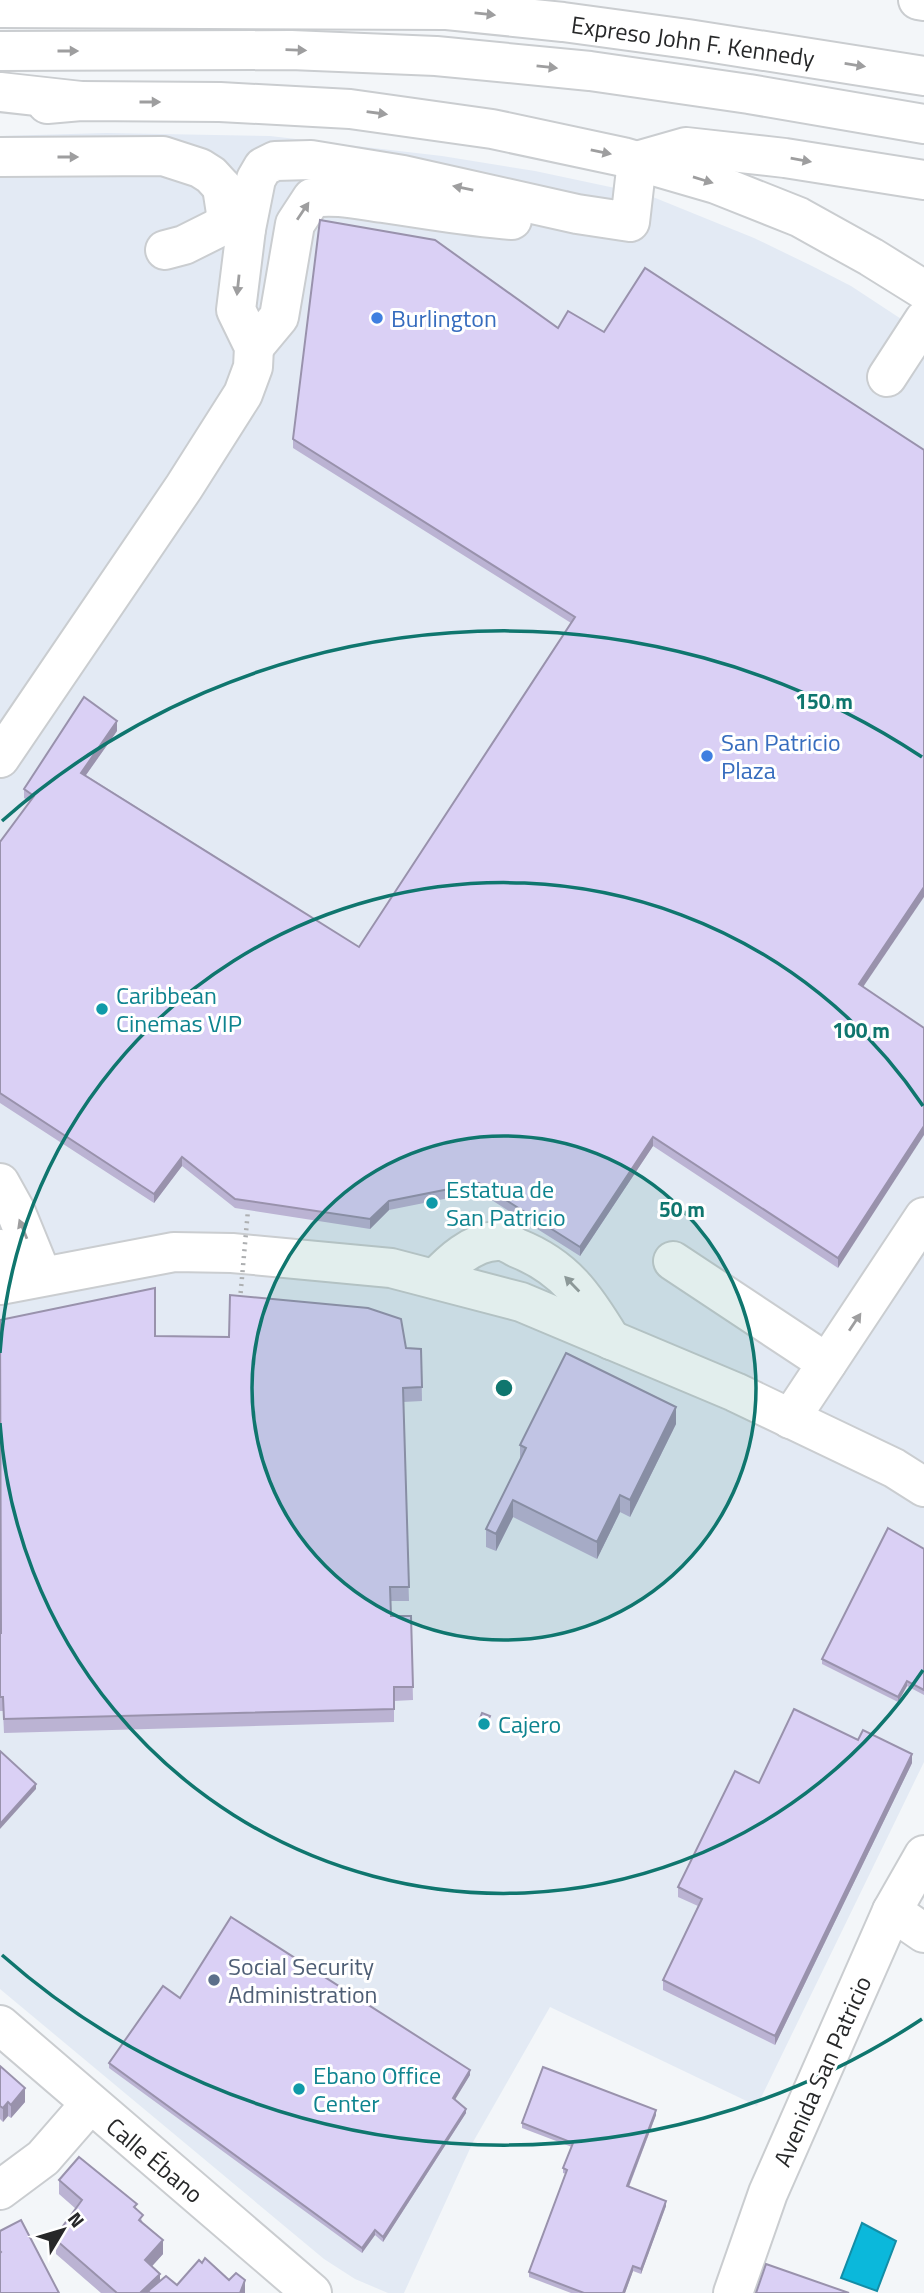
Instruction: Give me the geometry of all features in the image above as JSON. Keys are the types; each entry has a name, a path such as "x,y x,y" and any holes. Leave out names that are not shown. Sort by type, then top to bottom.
{"main road":[{"path":"918,0 924,1"},
{"name":"Expreso John F. Kennedy","path":"0,8 447,10 676,37 924,76"},
{"path":"0,51 291,50 436,56 590,71 776,98 924,124"},
{"path":"0,92 81,101"},
{"path":"0,107 81,101 220,102 350,109 492,129 637,161 716,184 799,217 924,290"},
{"path":"637,161 686,147 785,158 924,180"},
{"path":"0,157 163,156 211,175 222,187 246,229"},
{"path":"0,758 184,487 243,394 253,367 254,347 236,310 246,229 256,179 263,167 275,161 311,160 403,175 577,214 630,222 637,161"},
{"path":"165,250 184,245 222,226 226,213 222,187"},
{"path":"254,347 279,317 295,224 304,206 312,198 352,199 497,219 533,221 577,214"},
{"path":"887,377 924,320"},
{"path":"0,1183 15,1210 13,1273 174,1252 232,1253 391,1268 521,1302 735,1392 894,1468 924,1487"},
{"path":"790,1419 924,1217"},
{"path":"435,1279 452,1262 474,1247 499,1240 538,1256 565,1277 587,1300 611,1340"},
{"path":"673,1261 827,1363"},
{"name":"Avenida San Patricio","path":"733,2293 768,2193 892,1911 924,1855"},
{"path":"892,1911 924,1933"},
{"name":"Calle Ébano","path":"0,2025 312,2293"},
{"path":"0,2190 43,2158 90,2104"}],"path":[{"path":"240,1310 248,1210"}],"shaded area":[{"path":"106,133 270,136 442,156 535,171 648,195 754,238 812,266 851,286 924,334 924,1762 757,2106 550,2007 473,2142 404,2293 388,2293 355,2279 324,2259 0,1989 0,136"}],"water":[{"path":"862,2223 896,2241 877,2291 841,2278"}],"building":[{"name":"San Patricio Plaza","path":"320,220 435,240 558,328 568,311 604,332 645,268 924,450 924,887 859,984 924,1028 924,1126 838,1258 653,1137 580,1247 479,1183 389,1201 370,1219 235,1199 182,1157 154,1194 0,1093 0,842 34,796 24,789 84,697 117,721 81,773 359,947 575,617 293,439"},
{"path":"155,1288 155,1336 229,1337 230,1295 368,1308 401,1319 406,1348 421,1349 422,1387 403,1388 409,1587 390,1587 391,1616 411,1616 413,1687 394,1687 394,1709 4,1719 3,1697 0,1697 0,1320"},
{"path":"566,1353 676,1407 630,1500 620,1495 597,1542 513,1500 496,1534 486,1529 526,1448 520,1445"},
{"path":"888,1528 924,1549 924,1690 907,1681 898,1697 822,1659"},
{"path":"794,1709 858,1740 863,1730 912,1754 775,2036 663,1980 702,1899 678,1887 735,1771 759,1783"},
{"path":"482,1713 490,1716 486,1725 479,1721"},
{"path":"0,1751 36,1784 0,1824"},
{"name":"Ebano Office Center","path":"231,1917 470,2070 453,2098 466,2109 383,2237 375,2230 362,2248 109,2063 163,1986 180,1998"},
{"path":"0,2066 25,2088 11,2105 8,2102 3,2108 0,2106"},
{"path":"543,2067 656,2110 627,2186 666,2201 641,2269 633,2266 623,2293 584,2293 529,2272 567,2170 563,2168 573,2143 522,2123"},
{"path":"79,2157 137,2204 134,2207 143,2215 139,2220 163,2240 145,2260 160,2274 140,2293 117,2293 56,2240 82,2200 59,2180"},
{"path":"21,2220 59,2293 0,2293 0,2231"},
{"path":"205,2258 229,2280 236,2273 245,2280 240,2293 148,2291 166,2276 177,2285 199,2260 202,2263"},
{"path":"766,2264 849,2293 756,2293"}],"place":[{"name":"Burlington","path":"377,318"},
{"name":"San Patricio Plaza","path":"707,756"},
{"name":"Caribbean Cinemas VIP","path":"102,1009"},
{"name":"Estatua de San Patricio","path":"432,1203"},
{"name":"Cajero","path":"484,1724"},
{"name":"Social Security Administration","path":"214,1980"},
{"name":"Ebano Office Center","path":"299,2089"}]}
